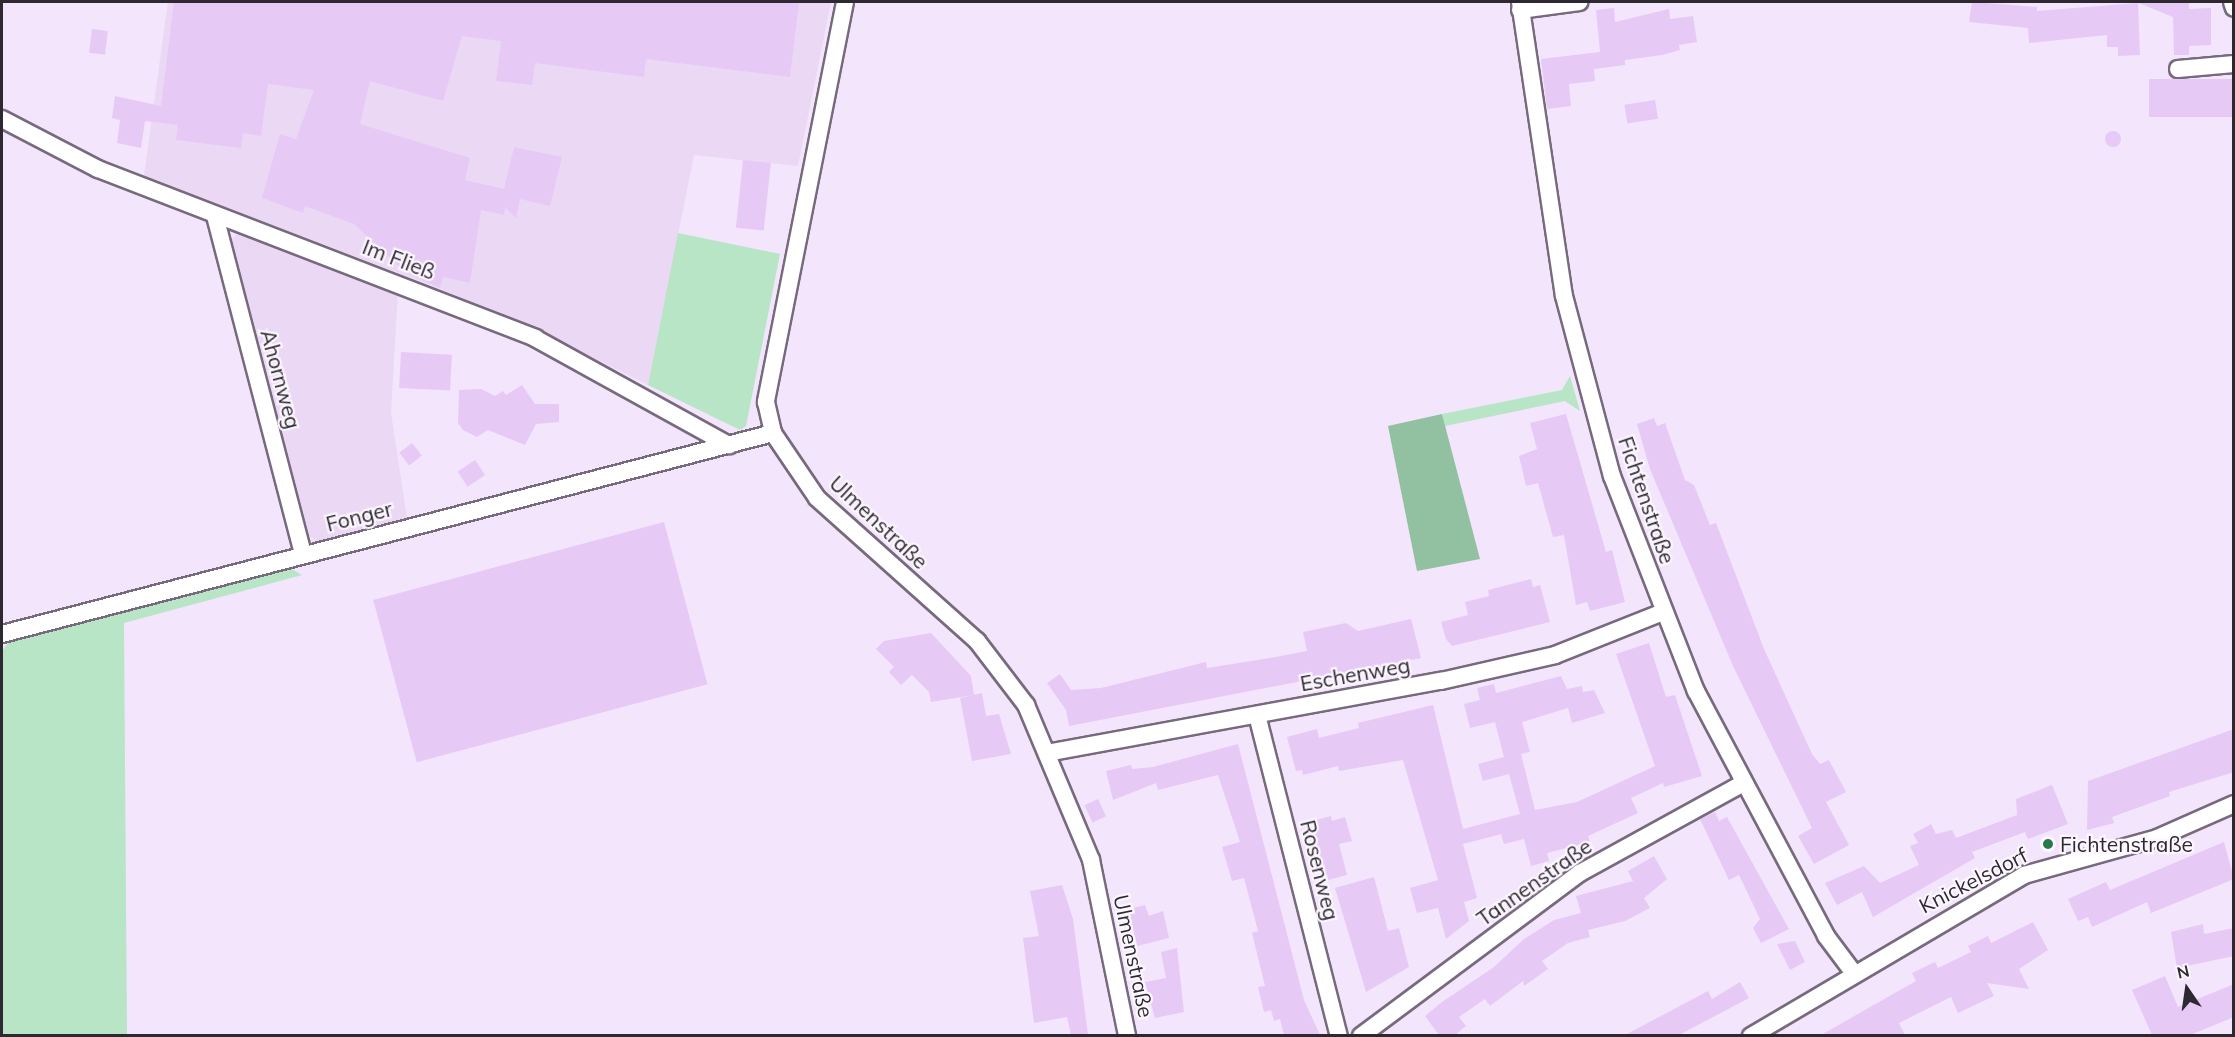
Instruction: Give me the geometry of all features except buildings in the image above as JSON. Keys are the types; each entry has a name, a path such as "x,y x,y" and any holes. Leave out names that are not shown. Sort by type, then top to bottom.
{"street":[{"name":"Ulmenstraße","path":"845,2 766,402 772,434 817,498 977,641 1026,705 1091,860 1127,1035"},
{"path":"1520,5 1579,2"},
{"path":"2232,2 2234,8"},
{"name":"Fichtenstraße","path":"1520,5 1564,296 1612,476 1663,612 1696,691 1826,936 1853,972"},
{"path":"2178,69 2234,64"},
{"name":"Im Fließ","path":"2,119 98,169 215,216 411,287 535,338 729,445"},
{"name":"Ahornweg","path":"215,216 303,553"},
{"path":"729,445 772,434"},
{"name":"Fonger","path":"2,634 303,553 729,445"},
{"name":"Eschenweg","path":"1047,753 1257,715 1555,655 1663,612"},
{"name":"Rosenweg","path":"1257,715 1339,1035"},
{"name":"Tannenstraße","path":"1361,1035 1580,873 1744,783"},
{"name":"Knickelsdorf","path":"1751,1035 1853,972 2024,875 2157,838 2234,804"}],"shaded area":[{"path":"168,2 831,2 798,166 694,155 648,385 536,329 441,289 144,176"},
{"path":"239,233 398,291 391,413 407,518 319,542 304,533 228,242"}],"green space":[{"path":"678,233 780,254 746,426 740,430 648,385"},
{"path":"1570,376 1580,411 1565,401 1445,426 1442,414 1562,390"},
{"path":"1442,414 1480,559 1417,571 1388,426"},
{"path":"290,568 302,575 124,623 127,1035 2,1035 2,651 8,643"}],"place":[{"name":"Fichtenstraße","path":"2048,844"}]}
